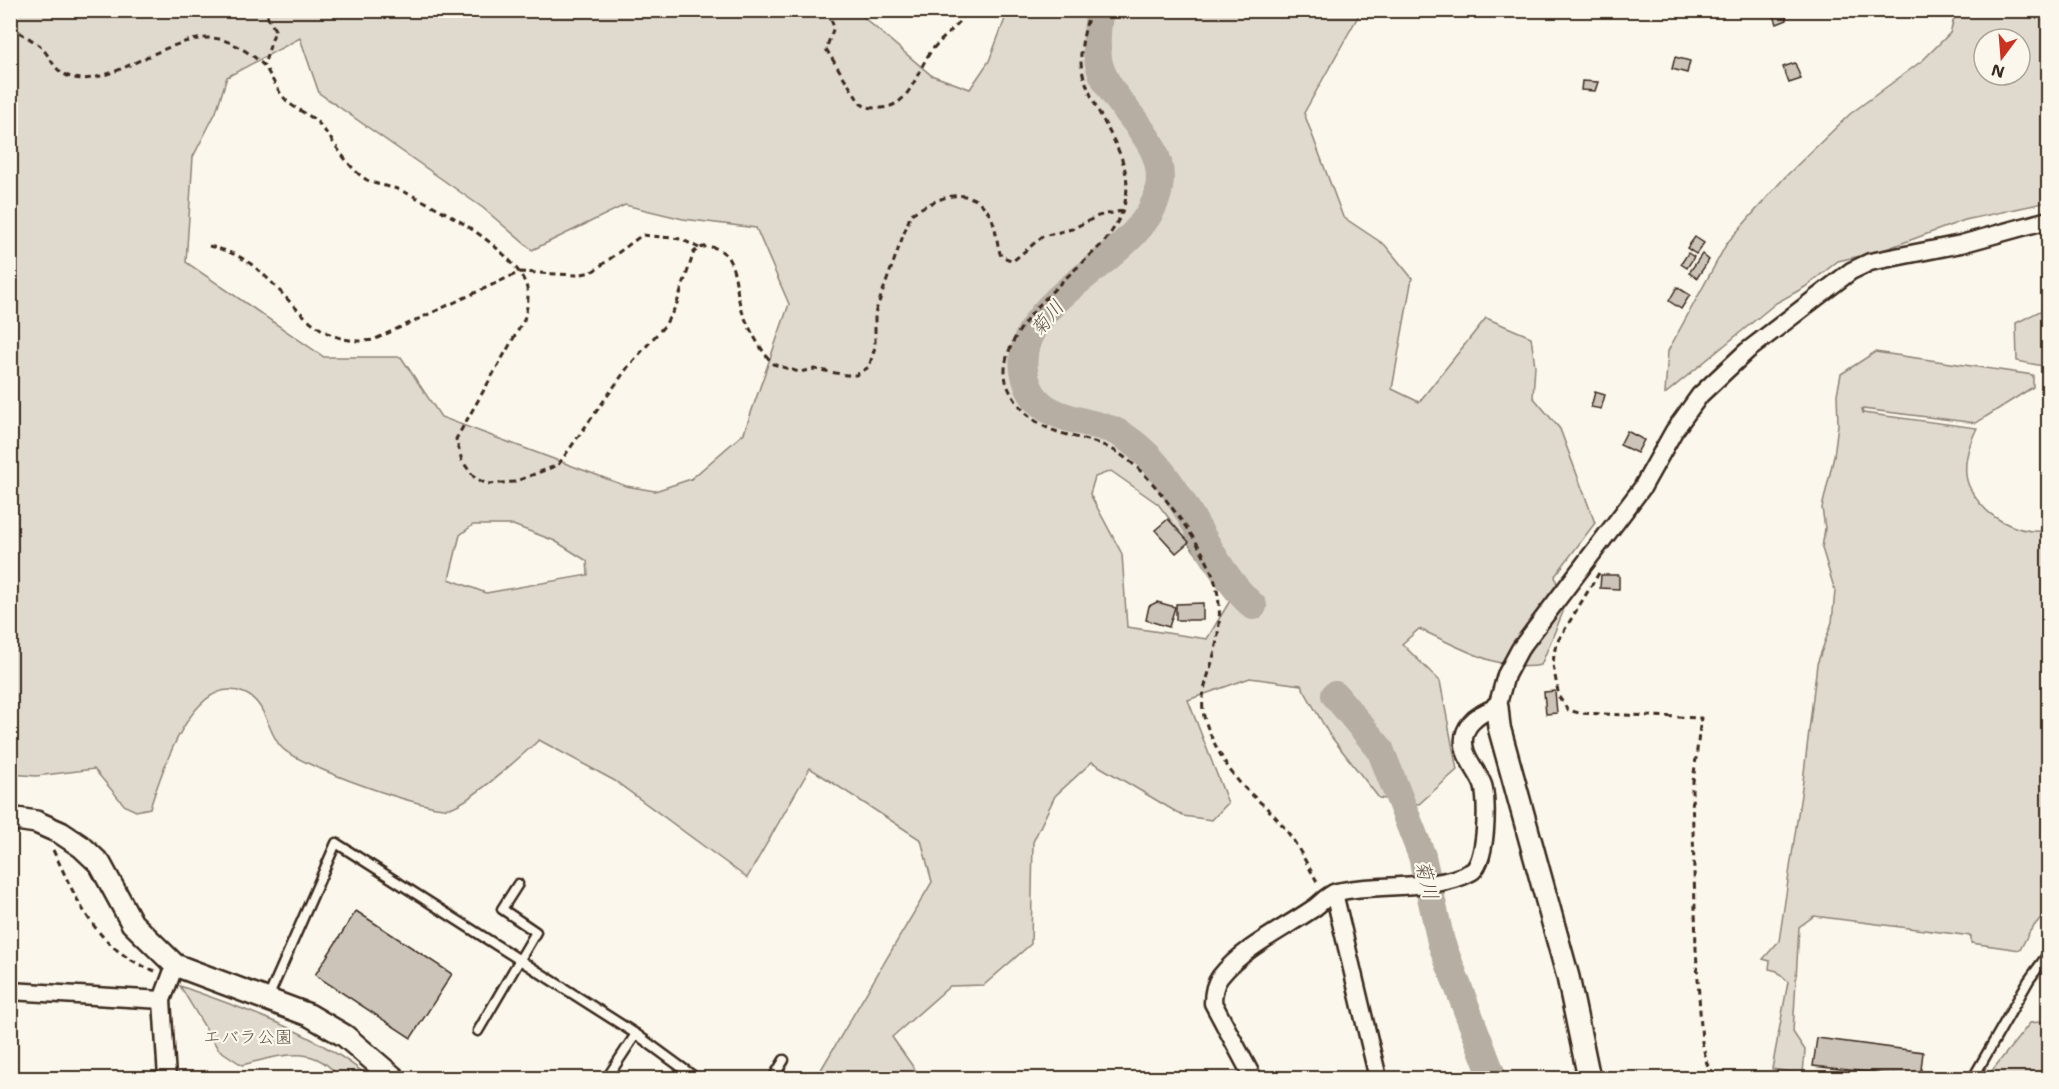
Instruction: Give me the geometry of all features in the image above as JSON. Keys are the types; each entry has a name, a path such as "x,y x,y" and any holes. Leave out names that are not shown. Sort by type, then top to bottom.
{"street":[{"path":"1589,1078 1568,977 1499,727 1497,707 1506,675 1520,649 1642,488 1674,431 1700,395 1730,365 1851,271 1870,262 1961,244 2049,220"},
{"path":"1253,1078 1214,1003 1216,983 1243,955 1314,909 1330,895 1437,882 1472,872 1478,865 1482,853 1485,800 1483,785 1466,753 1464,741 1473,718 1497,707"},
{"path":"10,818 36,822 61,833 82,847 100,864 132,923 175,965 309,1015 345,1036 394,1078"},
{"path":"1330,895 1378,1078"},
{"path":"167,1078 162,1000 175,965"},
{"path":"10,991 162,1000"}],"lane":[{"path":"268,998 336,843 636,1034 696,1078"},
{"path":"478,1030 536,932 502,909 518,884"},
{"path":"1973,1078 2029,980 2049,954"},
{"path":"607,1078 636,1034"},
{"path":"773,1078 784,1060"}],"path":[{"path":"258,10 267,16 275,30 264,65"},
{"path":"827,10 834,27 826,49 860,103 875,108 889,108 907,95 932,50 961,20 965,10"},
{"path":"1090,10 1081,56 1082,72 1127,167 1128,187 1122,211 1104,242 1028,316 1006,365 1006,381 1016,402 1034,421 1048,430 1113,450 1131,462 1172,507 1200,550 1218,585 1220,604 1216,642 1201,706 1206,724 1236,778 1288,832 1330,895"},
{"path":"10,27 38,45 50,63 62,73 77,79 92,78 148,55 196,40 213,39 229,42 264,65 283,96 319,123 348,161 367,180 399,190 448,213 483,238 520,272 526,287 528,303 524,320 456,439 462,461 475,478 487,484 514,482 558,465 628,367 665,325 676,306 694,252 699,248"},
{"path":"209,246 233,254 249,263 306,318 332,334 354,342 373,339 520,272 576,275 592,272 642,235 681,239 699,248 714,247 724,252 731,264 741,309 773,364 799,372 815,369 856,375 869,367 874,357 875,313 911,214 949,194 973,199 990,214 1001,256 1013,261 1044,236 1072,230 1098,216 1122,211"},
{"path":"1600,573 1556,644 1553,665 1559,697 1568,710 1579,713 1701,718 1692,790 1696,950 1702,1042 1707,1064 1717,1078"},
{"path":"52,847 80,906 98,932 115,950 133,963 163,974 175,965"}],"green space":[{"path":"10,11 856,11 931,75 970,89 989,61 1008,11 1361,11 1304,113 1343,217 1385,245 1412,278 1392,389 1419,402 1486,318 1531,337 1535,366 1533,397 1560,429 1595,523 1555,576 1563,612 1541,665 1526,667 1494,662 1419,629 1402,644 1440,681 1457,770 1419,804 1379,798 1329,734 1301,685 1250,678 1188,700 1228,803 1212,820 1183,816 1092,762 1055,796 1033,842 1031,944 984,985 950,986 892,1037 921,1078 816,1078 932,882 921,840 810,768 747,878 615,781 539,740 469,798 449,808 436,807 363,786 293,756 277,742 263,711 252,698 244,693 226,690 209,697 195,711 182,730 171,751 150,808 136,811 125,806 94,769 36,776 11,774","holes":["300,38 319,93 483,208 532,250 625,205 683,219 756,228 789,304 744,433 691,479 655,491 626,486 441,417 401,357 324,357 186,262 193,157 216,112 227,77","1111,471 1158,504 1231,599 1207,639 1127,627 1122,554 1090,494 1095,477","473,525 513,525 555,541 587,561 588,575 486,593 449,579 460,535"]},
{"path":"1956,11 2048,11 2048,202 1965,220 1878,252 1838,261 1805,287 1776,303 1665,394 1668,351 1727,243 1785,177 1850,114 1923,60 1950,33"},
{"path":"2048,307 2048,367 2017,361 2016,323"},
{"path":"1875,352 2033,375 2033,387 1976,423 1862,409 1863,413 1977,428 1971,441 1966,464 1967,479 1975,497 1992,515 2002,521 2024,530 2048,531 2048,909 2030,931 2020,950 1971,943 1971,936 1814,916 1799,927 1793,1032 1805,1050 1803,1074 1772,1069 1788,982 1777,971 1769,969 1770,961 1763,959 1779,941 1803,781 1817,664 1832,622 1835,591 1822,548 1825,528 1822,508 1834,456 1838,424 1837,394 1841,374"},
{"name":"エバラ公園","path":"180,986 303,1035 349,1062 370,1078 339,1078 329,1067 307,1056 282,1056 242,1065 218,1049"},
{"path":"2048,1021 2048,1078 1986,1078 2030,1023"}],"building":[{"path":"1772,10 1784,10 1787,20 1777,24"},
{"path":"1675,57 1690,61 1687,73 1672,69"},
{"path":"1795,63 1801,79 1789,83 1783,67"},
{"path":"1582,81 1598,82 1595,91 1581,90"},
{"path":"1695,237 1704,243 1696,254 1687,248"},
{"path":"1688,253 1694,257 1687,268 1681,264"},
{"path":"1702,254 1709,260 1697,278 1689,273"},
{"path":"1677,287 1690,295 1681,309 1669,301"},
{"path":"1595,392 1605,395 1601,409 1591,407"},
{"path":"1627,431 1644,440 1637,453 1620,445"},
{"path":"1168,519 1189,542 1176,553 1155,530"},
{"path":"1601,575 1619,575 1619,589 1600,588"},
{"path":"1157,602 1175,607 1169,627 1146,620 1149,606"},
{"path":"1203,603 1203,620 1176,620 1176,604"},
{"path":"1555,691 1557,713 1546,714 1544,692"},
{"path":"356,911 452,974 411,1038 315,975"},
{"path":"1817,1038 1923,1052 1920,1078 1813,1066"}],"waterway":[{"name":"菊川","path":"1100,10 1097,37 1099,64 1105,80 1147,138 1155,154 1159,170 1159,188 1149,213 1131,236 1059,298 1039,320 1026,343 1024,370 1028,386 1035,398 1045,407 1069,418 1115,431 1150,458 1178,494 1224,572 1253,606"},
{"name":"菊川","path":"1335,695 1380,749 1422,856 1441,942 1493,1078"}]}
